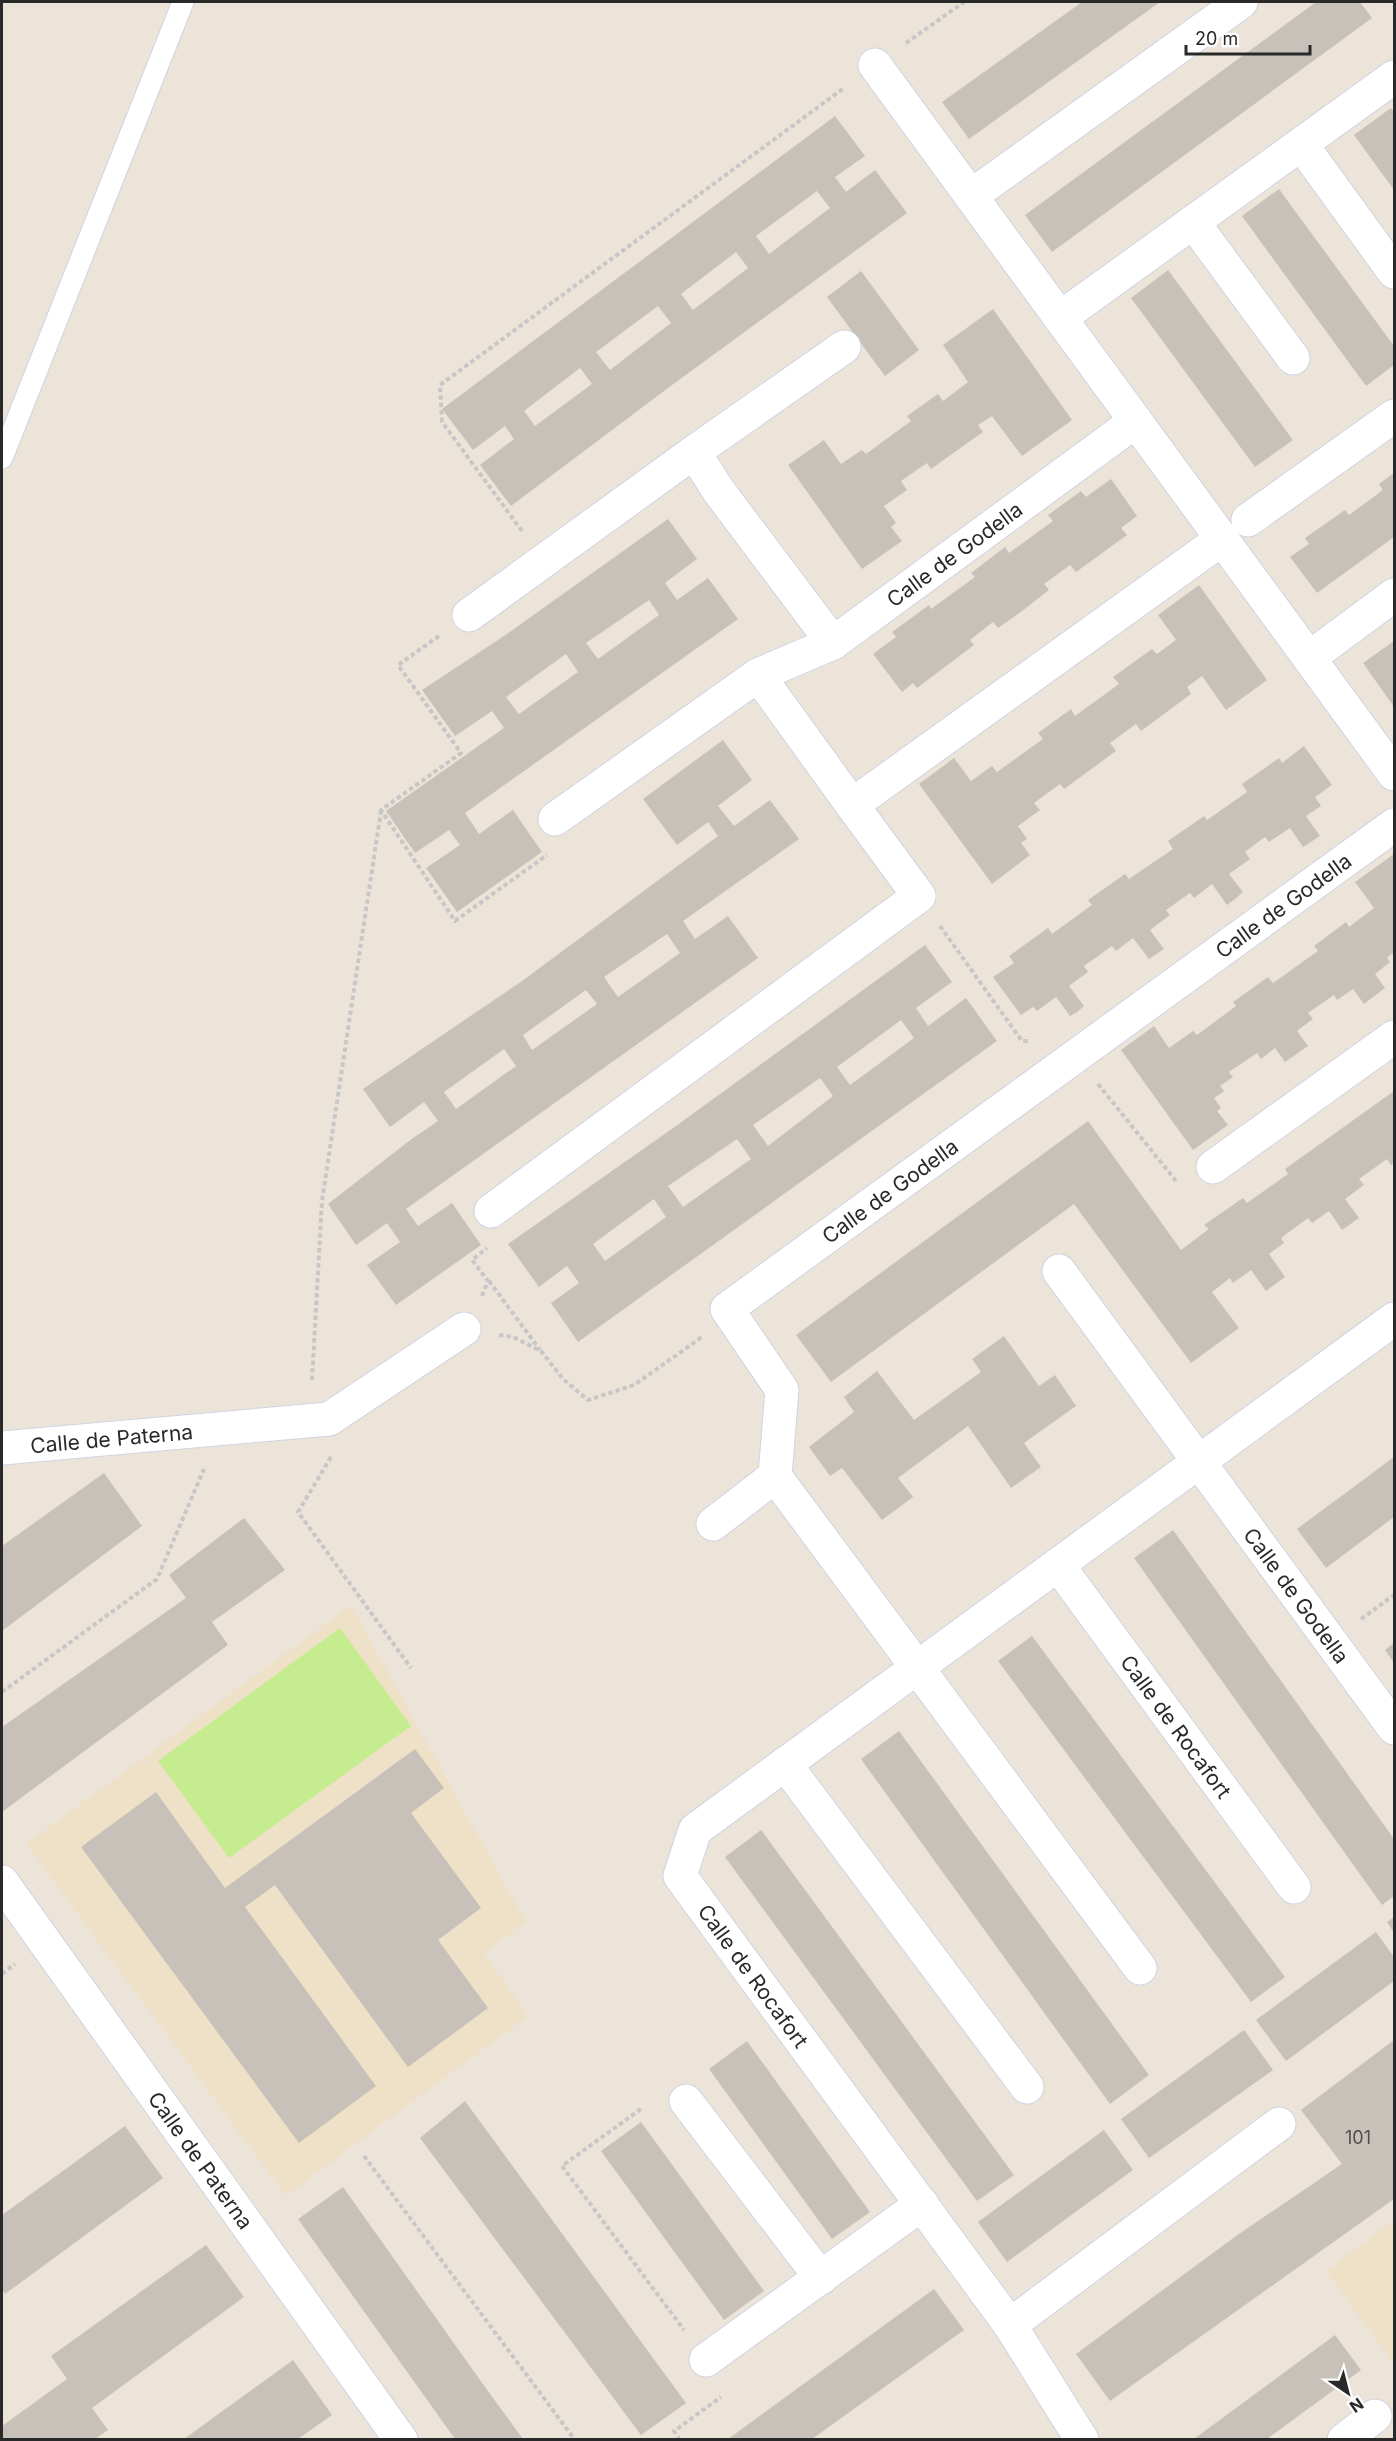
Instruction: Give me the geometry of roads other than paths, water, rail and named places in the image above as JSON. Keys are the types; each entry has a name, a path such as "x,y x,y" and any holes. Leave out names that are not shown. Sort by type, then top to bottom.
{"street":[{"path":"971,196 1241,2"},
{"path":"875,65 1395,774"},
{"path":"1060,318 1395,77"},
{"path":"1301,144 1395,272"},
{"path":"1193,222 1293,358"},
{"path":"469,615 844,347"},
{"path":"1248,520 1395,416"},
{"name":"Calle de Godella","path":"555,819 758,675 833,643 1136,421"},
{"path":"694,452 718,490 833,643"},
{"path":"852,805 1222,539"},
{"path":"1309,658 1395,596"},
{"path":"491,1211 919,896 758,675"},
{"name":"Calle de Godella","path":"775,1476 783,1390 727,1309 1395,825"},
{"path":"1213,1167 1395,1037"},
{"path":"1059,1271 1199,1462"},
{"name":"Calle de Rocafort","path":"1082,2439 1010,2325 680,1876 695,1830 1395,1318"},
{"name":"Calle de Paterna","path":"2,1448 328,1419 464,1329"},
{"name":"Calle de Godella","path":"1199,1462 1395,1728"},
{"path":"713,1524 775,1476 1140,1968"},
{"name":"Calle de Rocafort","path":"1058,1565 1294,1887"},
{"path":"785,1764 1027,2087"},
{"name":"Calle de Paterna","path":"2,1882 401,2439"},
{"path":"686,2101 821,2278"},
{"path":"1010,2325 1279,2124"},
{"path":"706,2360 922,2204"},
{"path":"1344,2439 1375,2416"}],"lane":[{"path":"2,458 183,2"}]}
